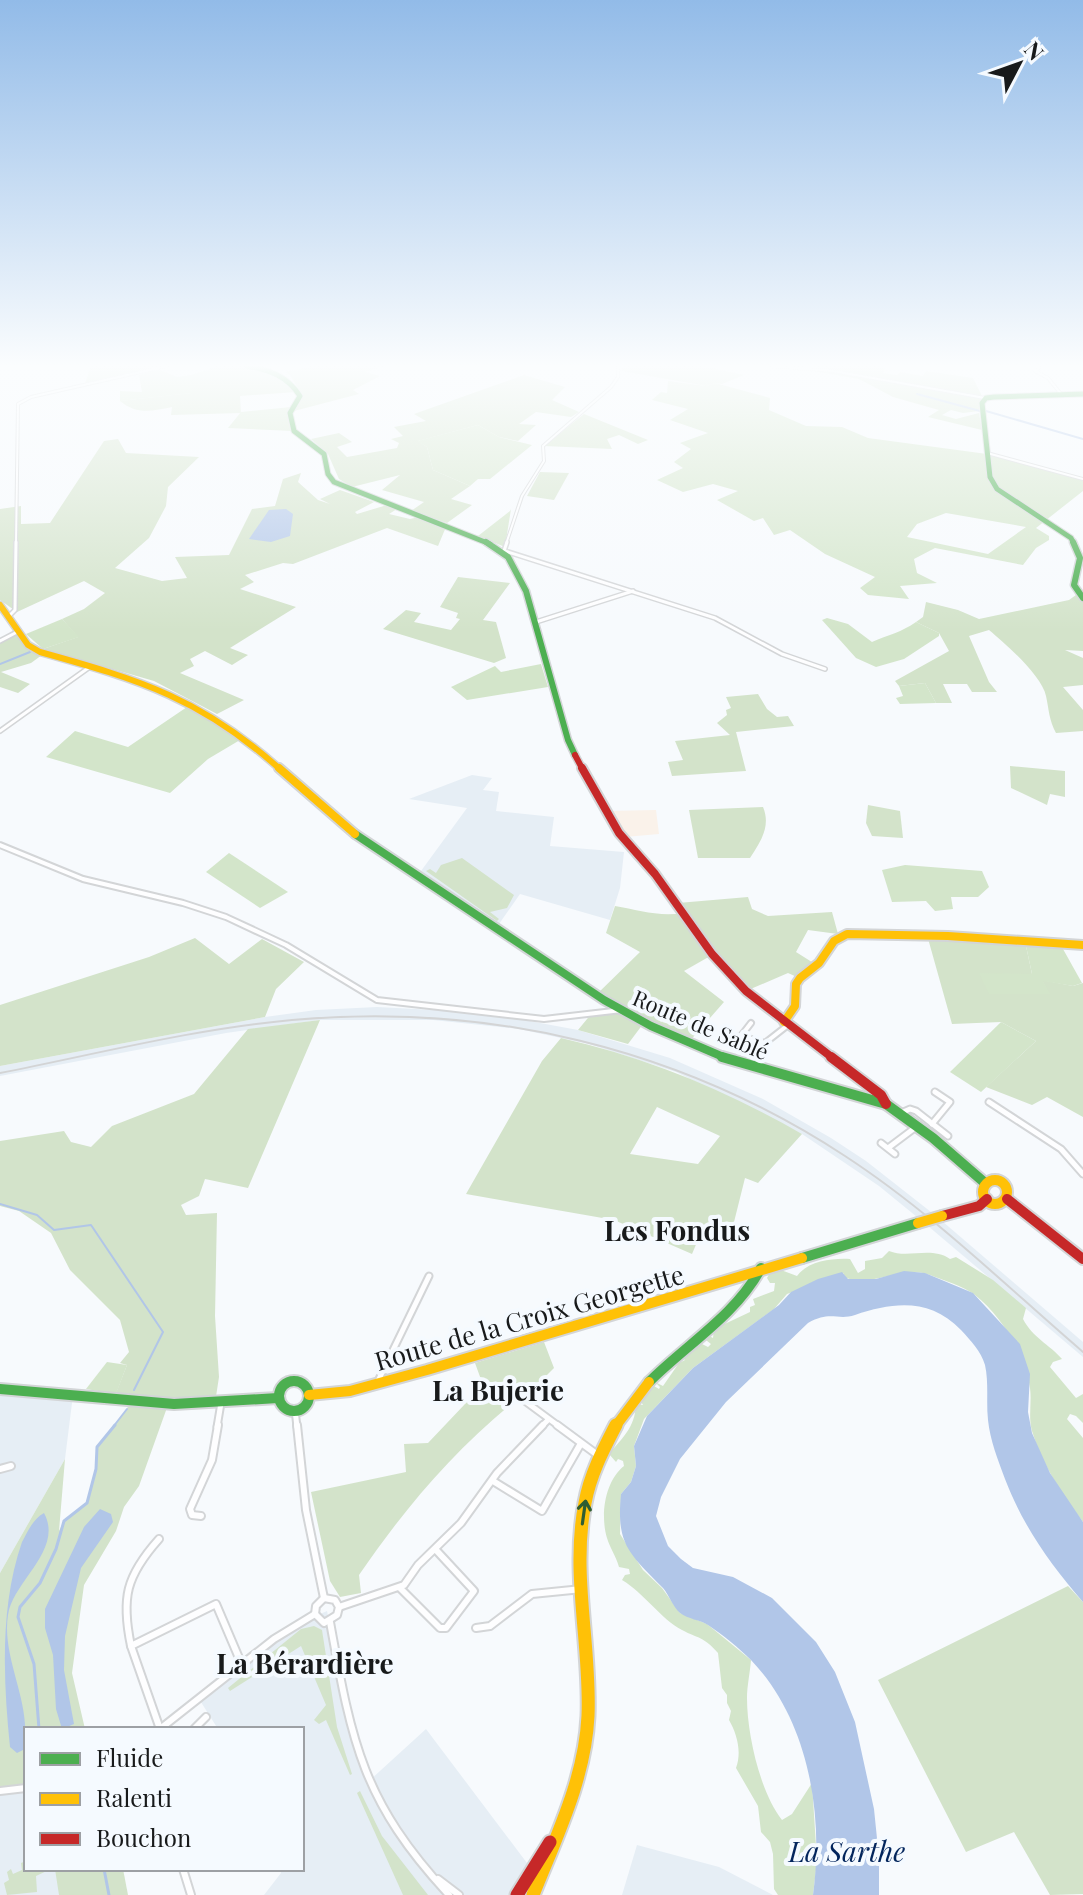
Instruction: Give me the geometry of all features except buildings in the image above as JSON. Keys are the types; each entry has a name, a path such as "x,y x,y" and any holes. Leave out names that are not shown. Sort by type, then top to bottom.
{"street":[{"path":"10,615 15,610 17,454"},
{"path":"324,454 328,474 334,482 504,551 715,618 770,648 825,669"},
{"path":"544,454 544,461 522,496 504,551 526,591 568,740 609,818 655,874 685,920 746,991 881,1095 886,1104"},
{"path":"987,454 990,477 997,489 1071,538 1080,558 1074,585 1083,598"},
{"path":"992,454 1083,479"},
{"path":"533,623 634,591"},
{"path":"0,605 19,631 0,641"},
{"name":"Route de Sablé","path":"19,631 28,645 40,652 145,682 223,723 346,829 413,870 622,1010 688,1043 742,1064 886,1104 918,1126 985,1183"},
{"path":"0,731 91,666"},
{"path":"0,845 83,879 205,909 237,921 286,945 377,1000 544,1019 622,1010"},
{"path":"751,1023 741,1036 770,1044 795,1006 796,984 800,978 819,963 834,941 847,934 948,936 1083,945"},
{"path":"932,1124 950,1102 935,1092"},
{"path":"989,1102 1061,1149 1083,1174"},
{"path":"901,1113 913,1110 948,1136"},
{"path":"888,1148 918,1126"},
{"path":"881,1143 895,1154"},
{"path":"992,1181 1004,1186 1007,1199 998,1203 987,1199 982,1192 985,1183 992,1181"},
{"name":"Route de la Croix Georgette","path":"0,1389 133,1400 221,1403 255,1403 278,1398 284,1386 294,1381 307,1386 309,1395 350,1391 979,1206 987,1199"},
{"path":"1007,1199 1083,1259"},
{"path":"533,1895 582,1760 588,1716 583,1511 589,1480 609,1433 642,1391 682,1349 743,1301 761,1268"},
{"path":"377,1383 429,1276"},
{"path":"278,1398 281,1407 295,1410 305,1405 309,1395"},
{"path":"522,1399 580,1445 599,1456"},
{"path":"201,1516 192,1515 190,1509 212,1460 221,1403"},
{"path":"295,1410 306,1510 324,1598"},
{"path":"339,1607 399,1588 418,1565 436,1550 548,1420"},
{"path":"493,1481 542,1511 580,1445"},
{"path":"0,1469 11,1466"},
{"path":"159,1539 131,1573 125,1592 124,1617 159,1727"},
{"path":"399,1588 440,1628 446,1628 474,1591 436,1550"},
{"path":"476,1628 490,1626 532,1594 583,1589"},
{"path":"163,1727 293,1626 315,1614 318,1602 324,1598 335,1600 339,1607 337,1615 330,1622 321,1622 315,1614"},
{"path":"131,1646 216,1604 242,1665"},
{"path":"330,1622 348,1711 366,1776 397,1834 449,1895"},
{"path":"196,1727 206,1717"},
{"path":"0,1791 24,1788"},
{"path":"517,1895 560,1825"},
{"path":"184,1871 191,1895"},
{"path":"426,1871 459,1895"}],"shaded area":[{"path":"472,775 492,778 483,790 499,792 496,811 554,817 550,846 624,852 620,888 610,920 520,894 499,924 421,871 467,808 409,799"},
{"path":"656,810 659,834 625,837 607,811"},
{"path":"377,1007 513,1018 578,1030 670,1058 763,1099 831,1138 931,1212 917,1217 879,1186 802,1134 676,1072 589,1044 519,1029 433,1020 320,1020 226,1033 0,1076 0,1066 265,1017 316,1010"},
{"path":"942,1221 1083,1342 1083,1357 928,1226"},
{"path":"0,1389 73,1395 65,1459 0,1573"},
{"path":"327,1611 348,1711 369,1781 426,1729 527,1863 538,1873 527,1895 264,1895 280,1871 304,1871 304,1727 217,1727 199,1699 293,1626"},
{"path":"24,1788 24,1871 81,1871 85,1895 0,1895 0,1791"},
{"path":"637,1845 719,1867 773,1895 622,1895"}],"green space":[{"path":"95,454 152,454 199,457 168,487 166,506 149,538 115,568 162,581 187,578 175,557 229,555 252,509 275,506 283,479 301,473 298,482 318,500 330,504 320,499 340,490 374,502 355,512 357,514 387,505 397,509 389,514 410,519 419,517 446,527 438,546 387,528 293,564 283,563 245,575 254,582 240,589 296,607 230,648 248,655 232,665 205,651 190,659 194,666 180,673 244,700 217,714 154,681 43,649 78,637 62,619 84,609 105,593 84,581 17,612 0,600 0,509 21,506 21,524 50,523"},
{"path":"328,454 347,457 429,454 433,470 470,486 451,499 472,505 447,523 411,511 424,502 382,490 400,475 352,487 339,479"},
{"path":"429,454 520,454 490,479 478,479 470,486 433,470"},
{"path":"684,454 989,454 1083,480 1083,491 1036,528 1049,536 1049,540 1036,548 1023,565 935,548 914,559 917,573 937,583 900,586 909,599 868,595 860,588 875,577 825,554 790,530 774,535 763,518 754,521 717,500 738,491 713,484 683,492 657,480 683,468 674,462","holes":["946,513 1026,527 988,554 907,537 917,524"]},
{"path":"540,472 569,473 554,500 527,496"},
{"path":"510,511 505,547 478,536"},
{"path":"458,577 510,583 483,620 496,622 506,658 494,663 383,629 406,610 421,613 414,622 451,630 460,619 456,618 458,613 440,607"},
{"path":"1076,595 1083,600 1083,651 1065,650 1083,658 1083,685 1063,687 1083,710 1083,731 1056,733 1038,679 989,630 969,636 989,682 997,692 972,692 967,684 943,684 952,703 936,703 925,683 899,686 895,681 949,651 939,633 916,622 923,617 926,602 979,619 1069,600"},
{"path":"827,618 848,624 872,642 916,622 939,633 939,636 904,659 876,667 856,658 822,620"},
{"path":"62,619 79,637 43,649 26,634"},
{"path":"17,634 26,647 42,655 31,663 1,672 30,684 18,693 0,687 0,643"},
{"path":"541,664 548,687 467,700 451,687 495,666 501,672"},
{"path":"925,683 936,703 900,704 896,698 903,696 899,686"},
{"path":"758,694 767,709 777,717 788,716 794,726 736,732 746,771 672,776 668,762 683,760 675,741 730,735 717,723 731,708 726,697"},
{"path":"187,707 240,740 208,759 170,793 46,757 75,731 128,747"},
{"path":"1010,766 1065,771 1065,797 1050,794 1047,805 1011,788"},
{"path":"868,805 900,811 903,838 872,836 866,823"},
{"path":"763,807 765,827 750,858 698,858 689,810"},
{"path":"229,853 288,892 260,908 206,872"},
{"path":"462,858 514,895 507,908 490,912 499,919 497,921 426,871 430,869 436,873 441,865"},
{"path":"905,865 982,871 989,887 978,897 951,897 953,909 935,911 926,901 892,902 882,870"},
{"path":"748,897 752,909 768,916 832,912 838,934 808,930 796,952 815,964 797,977 788,973 746,991 712,955 684,971 724,1002 688,1043 643,1024 628,1044 578,1030 592,1013 609,1011 611,1008 594,997 640,952 606,933 615,906 674,914 683,913 678,903"},
{"path":"927,935 1017,939 1026,946 1032,974 1049,994 1042,980 1073,986 1083,983 1083,1117 1047,1097 1032,1105 986,1087 1036,1041 1001,1022 952,1024"},
{"path":"195,938 229,964 262,939 304,962 276,989 265,1017 0,1066 0,1005 149,957"},
{"path":"1026,946 1063,949 1082,983 1073,986 1043,981 1050,994 989,994 979,973 1032,974"},
{"path":"320,1020 248,1188 205,1179 199,1196 181,1205 186,1215 217,1213 215,1316 219,1377 215,1403 169,1402 139,1486 124,1507 116,1531 84,1585 72,1673 85,1727 24,1727 24,1788 0,1791 0,1573 65,1459 59,1531 64,1521 87,1503 96,1469 97,1447 127,1409 130,1400 114,1398 127,1365 120,1363 129,1352 120,1320 70,1270 51,1233 19,1211 0,1206 0,1141 64,1131 71,1142 91,1147 112,1126 194,1094 248,1029"},
{"path":"1001,1022 1036,1041 981,1092 950,1072"},
{"path":"561,1038 593,1046 684,1077 744,1103 802,1134 758,1183 745,1178 732,1230 703,1228 692,1254 614,1220 466,1194 542,1061","holes":["657,1107 720,1136 698,1164 630,1154"]},
{"path":"889,1251 935,1253 950,1259 956,1257 993,1280 1026,1308 1023,1319 1027,1326 1062,1359 1053,1362 1050,1367 1076,1398 1083,1394 1083,1423 1070,1414 1067,1419 1083,1438 1083,1522 1053,1479 1036,1444 1031,1425 1027,1375 1010,1337 994,1313 975,1295 930,1275 909,1273 857,1280 846,1278 843,1273 787,1294 774,1309 693,1368 644,1419 634,1446 636,1466 631,1482 621,1494 620,1534 643,1570 662,1588 680,1613 707,1624 751,1660 747,1698 752,1745 767,1794 782,1820 792,1814 812,1783 817,1862 813,1895 778,1895 774,1889 770,1842 761,1832 758,1806 736,1768 738,1743 729,1720 731,1711 722,1688 718,1653 704,1641 674,1625 622,1580 630,1574 629,1569 619,1567 607,1538 604,1519 608,1489 624,1466 623,1461 618,1459 616,1462 609,1454 630,1426 636,1404 643,1405 640,1400 654,1386 659,1389 655,1382 663,1386 696,1341 708,1347 711,1344 702,1337 706,1334 713,1338 714,1329 750,1312 750,1307 755,1305 753,1299 774,1291 775,1283 770,1283 767,1278 773,1267 797,1276 807,1267 821,1262 850,1259 858,1273 865,1269 865,1261 882,1258"},
{"path":"544,1342 554,1368 520,1402 516,1400 471,1439 431,1482 359,1575 361,1593 340,1597 330,1581 311,1492 406,1472 404,1444 428,1443 483,1385 475,1363"},
{"path":"107,1362 127,1365 116,1394 86,1389"},
{"path":"1068,1586 1083,1602 1083,1894 1050,1895 1014,1832 966,1852 878,1680"},
{"path":"314,1626 322,1630 337,1727 350,1775 326,1720 319,1724 314,1720 326,1705 301,1646 230,1691 228,1688 301,1629"},
{"path":"360,1791 382,1836 428,1895 403,1895 357,1793"},
{"path":"24,1862 24,1871 47,1871 36,1876 37,1892 7,1895 4,1883 9,1880 7,1872 11,1869 13,1874 22,1870 21,1863"},
{"path":"55,1871 123,1871 128,1895 59,1895"}],"water":[{"path":"286,509 293,514 290,536 271,542 249,539 269,510"},
{"name":"La Sarthe","path":"904,1271 925,1273 973,1293 1020,1344 1030,1374 1028,1412 1032,1433 1050,1473 1083,1522 1083,1602 1038,1544 1005,1479 989,1427 986,1372 981,1355 961,1330 937,1312 898,1306 849,1317 816,1319 808,1323 726,1402 680,1459 661,1497 656,1516 668,1546 681,1559 693,1568 733,1577 772,1598 816,1642 835,1672 855,1722 874,1809 879,1895 813,1895 816,1864 814,1802 808,1770 787,1711 771,1684 751,1660 708,1625 680,1613 663,1588 633,1556 623,1537 621,1494 631,1482 636,1466 634,1446 647,1416 693,1368 779,1305 791,1292 818,1279 842,1272 848,1279 876,1279"},
{"path":"100,1509 111,1514 113,1522 81,1568 65,1636 64,1670 74,1724 61,1727 56,1709 53,1655 45,1628 45,1609 84,1527"},
{"path":"44,1513 48,1540 12,1602 8,1615 9,1649 24,1716 23,1750 17,1753 10,1747 8,1721 5,1669 7,1617 22,1542"}],"waterway":[{"path":"0,664 30,652"},
{"path":"0,1204 37,1215 54,1230 91,1225 163,1332 134,1390"},
{"path":"113,1427 127,1409"},
{"path":"39,1727 34,1664 18,1617 20,1607 40,1583 56,1549 64,1521 87,1503 96,1469 97,1447 115,1425"},
{"path":"104,1871 109,1895"}],"railway":[{"path":"0,1073 182,1036 292,1020 365,1016 438,1018 510,1027 580,1041 649,1061 717,1087 782,1118 845,1156 938,1225 1083,1352"}],"traffic: fast":[{"path":"324,454 328,474 334,482 465,533 497,547 508,557 526,591 568,740 575,755"},
{"path":"988,454 990,477 997,489 1071,538 1080,558 1074,585 1083,598"},
{"path":"355,834 604,1000 651,1026 725,1058 886,1104 933,1138 985,1183"},
{"path":"802,1258 918,1223"},
{"path":"649,1382 740,1300 761,1268"},
{"path":"294,1381 305,1385 309,1396 305,1407 294,1411 283,1407 279,1396 283,1385 294,1381"},
{"path":"0,1389 174,1404 278,1398"}],"traffic: slow":[{"path":"0,605 28,645 40,652 143,683 216,717 253,745 355,834"},
{"path":"784,1022 795,1006 796,984 800,978 819,963 834,941 847,934 948,936 1083,945"},
{"path":"995,1180 1004,1183 1007,1192 1004,1201 995,1204 986,1201 983,1192 986,1183 995,1180"},
{"path":"918,1223 942,1216"},
{"path":"309,1395 350,1391 427,1370 802,1258"},
{"path":"533,1895 568,1807 586,1739 588,1667 581,1542 585,1504 595,1465 616,1425 649,1382"}],"traffic: jam":[{"path":"575,755 598,801 619,833 655,874 712,954 746,991 881,1095 886,1104"},
{"path":"942,1216 979,1206 987,1199"},
{"path":"1007,1199 1083,1259"},
{"path":"517,1895 550,1842"}],"district":[{"name":"Les Fondus","path":"677,1229"},
{"name":"La Bujerie","path":"498,1389"},
{"name":"La Bérardière","path":"305,1662"}]}
